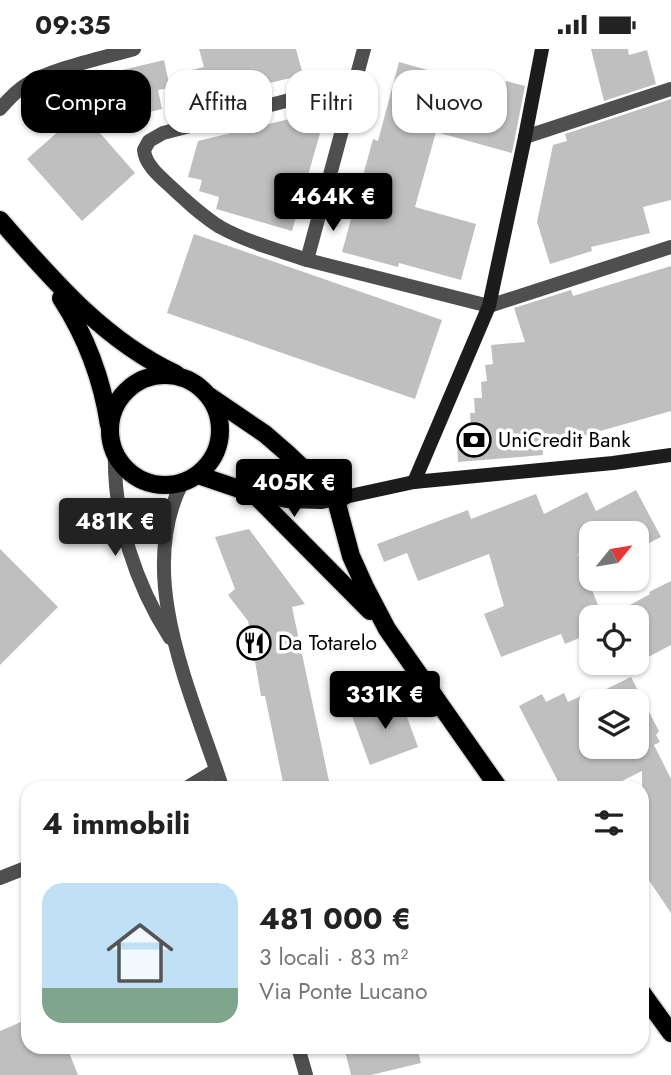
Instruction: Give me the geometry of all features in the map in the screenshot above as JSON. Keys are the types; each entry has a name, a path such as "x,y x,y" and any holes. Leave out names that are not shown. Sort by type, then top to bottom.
{"main road":[{"path":"0,220 82,309 121,342 165,369 192,381 288,454 336,500 351,556 387,629 494,781"},
{"path":"38,263 84,337 102,388 115,453 124,467 136,477 150,484 166,486 190,479 211,463 219,447 221,429 218,411 209,395"},
{"path":"110,431 113,412 122,395 137,383 154,376 173,375 192,381"},
{"path":"190,479 254,494 387,629"},
{"path":"649,1003 671,1034"}],"street":[{"path":"0,109 15,93 32,81 134,49"},
{"path":"358,70 364,49"},
{"path":"414,482 489,306 542,49"},
{"path":"525,137 671,89"},
{"path":"286,101 163,133 149,141 144,150 145,155 163,179 204,216 235,235 307,260 489,306 671,247"},
{"path":"307,260 341,133"},
{"path":"115,453 116,492 128,543 153,608 174,645"},
{"path":"254,494 297,502 336,500 414,482 671,455"},
{"path":"190,479 174,499 169,515 165,544 166,592 174,645 220,781"},
{"path":"198,781 216,770"},
{"path":"0,878 21,870"},
{"path":"300,1054 306,1075"}],"building":[{"path":"199,49 296,49 302,70 286,70 286,79 272,82 272,70 192,70 204,67"},
{"path":"591,49 628,49 629,55 647,50 656,84 604,101"},
{"path":"164,60 165,89 158,90 162,109 151,112 151,70 122,70"},
{"path":"399,62 428,70 397,70"},
{"path":"507,81 525,86 512,153 440,133 507,133"},
{"path":"392,88 392,133 436,133 415,207 476,224 461,280 399,263 398,267 342,252 373,139 378,141"},
{"path":"671,99 671,200 643,207 650,233 591,247 592,251 550,264 537,222 553,145 567,141 565,134"},
{"path":"286,120 286,133 320,133 292,231 216,209 219,197 199,191 202,180 188,177 198,141 231,133 272,133 272,123"},
{"path":"57,133 100,133 135,173 82,221 27,159"},
{"path":"194,234 442,320 415,399 167,313"},
{"path":"671,266 671,411 579,437 577,431 542,440 543,455 458,462 457,441 464,441 463,429 471,428 470,413 475,413 474,398 482,398 481,382 487,381 485,365 493,364 491,345 525,342 514,308 571,290 573,296"},
{"path":"636,490 661,537 649,543 649,521 579,521 579,591 592,591 598,605 579,605 579,638 565,644 561,634 501,657 484,614 504,606 489,554 418,581 407,553 384,562 377,544 468,510 471,519 536,494 544,514 587,492 596,511"},
{"path":"249,529 305,604 292,607 329,781 283,781 265,696 261,696 248,621 228,595 235,589 215,537"},
{"path":"0,549 58,607 0,665"},
{"path":"671,581 671,645 649,657 649,605 630,605 650,594 649,592"},
{"path":"631,677 637,689 606,689"},
{"path":"564,693 568,702 579,697 579,759 649,759 649,712 659,731 656,735 660,742 654,745 671,779 671,913 649,880 649,781 642,781 642,771 622,781 558,781 519,706 542,694 546,702"},
{"path":"400,698 418,747 370,765 352,716"},
{"path":"21,1022 21,1054 70,1054 78,1075 0,1075 0,1031"},
{"path":"346,1054 419,1054 421,1063 371,1075 351,1075"}],"place":[{"name":"UniCredit Bank","path":"474,440"},
{"name":"Da Totarelo","path":"254,643"}]}
